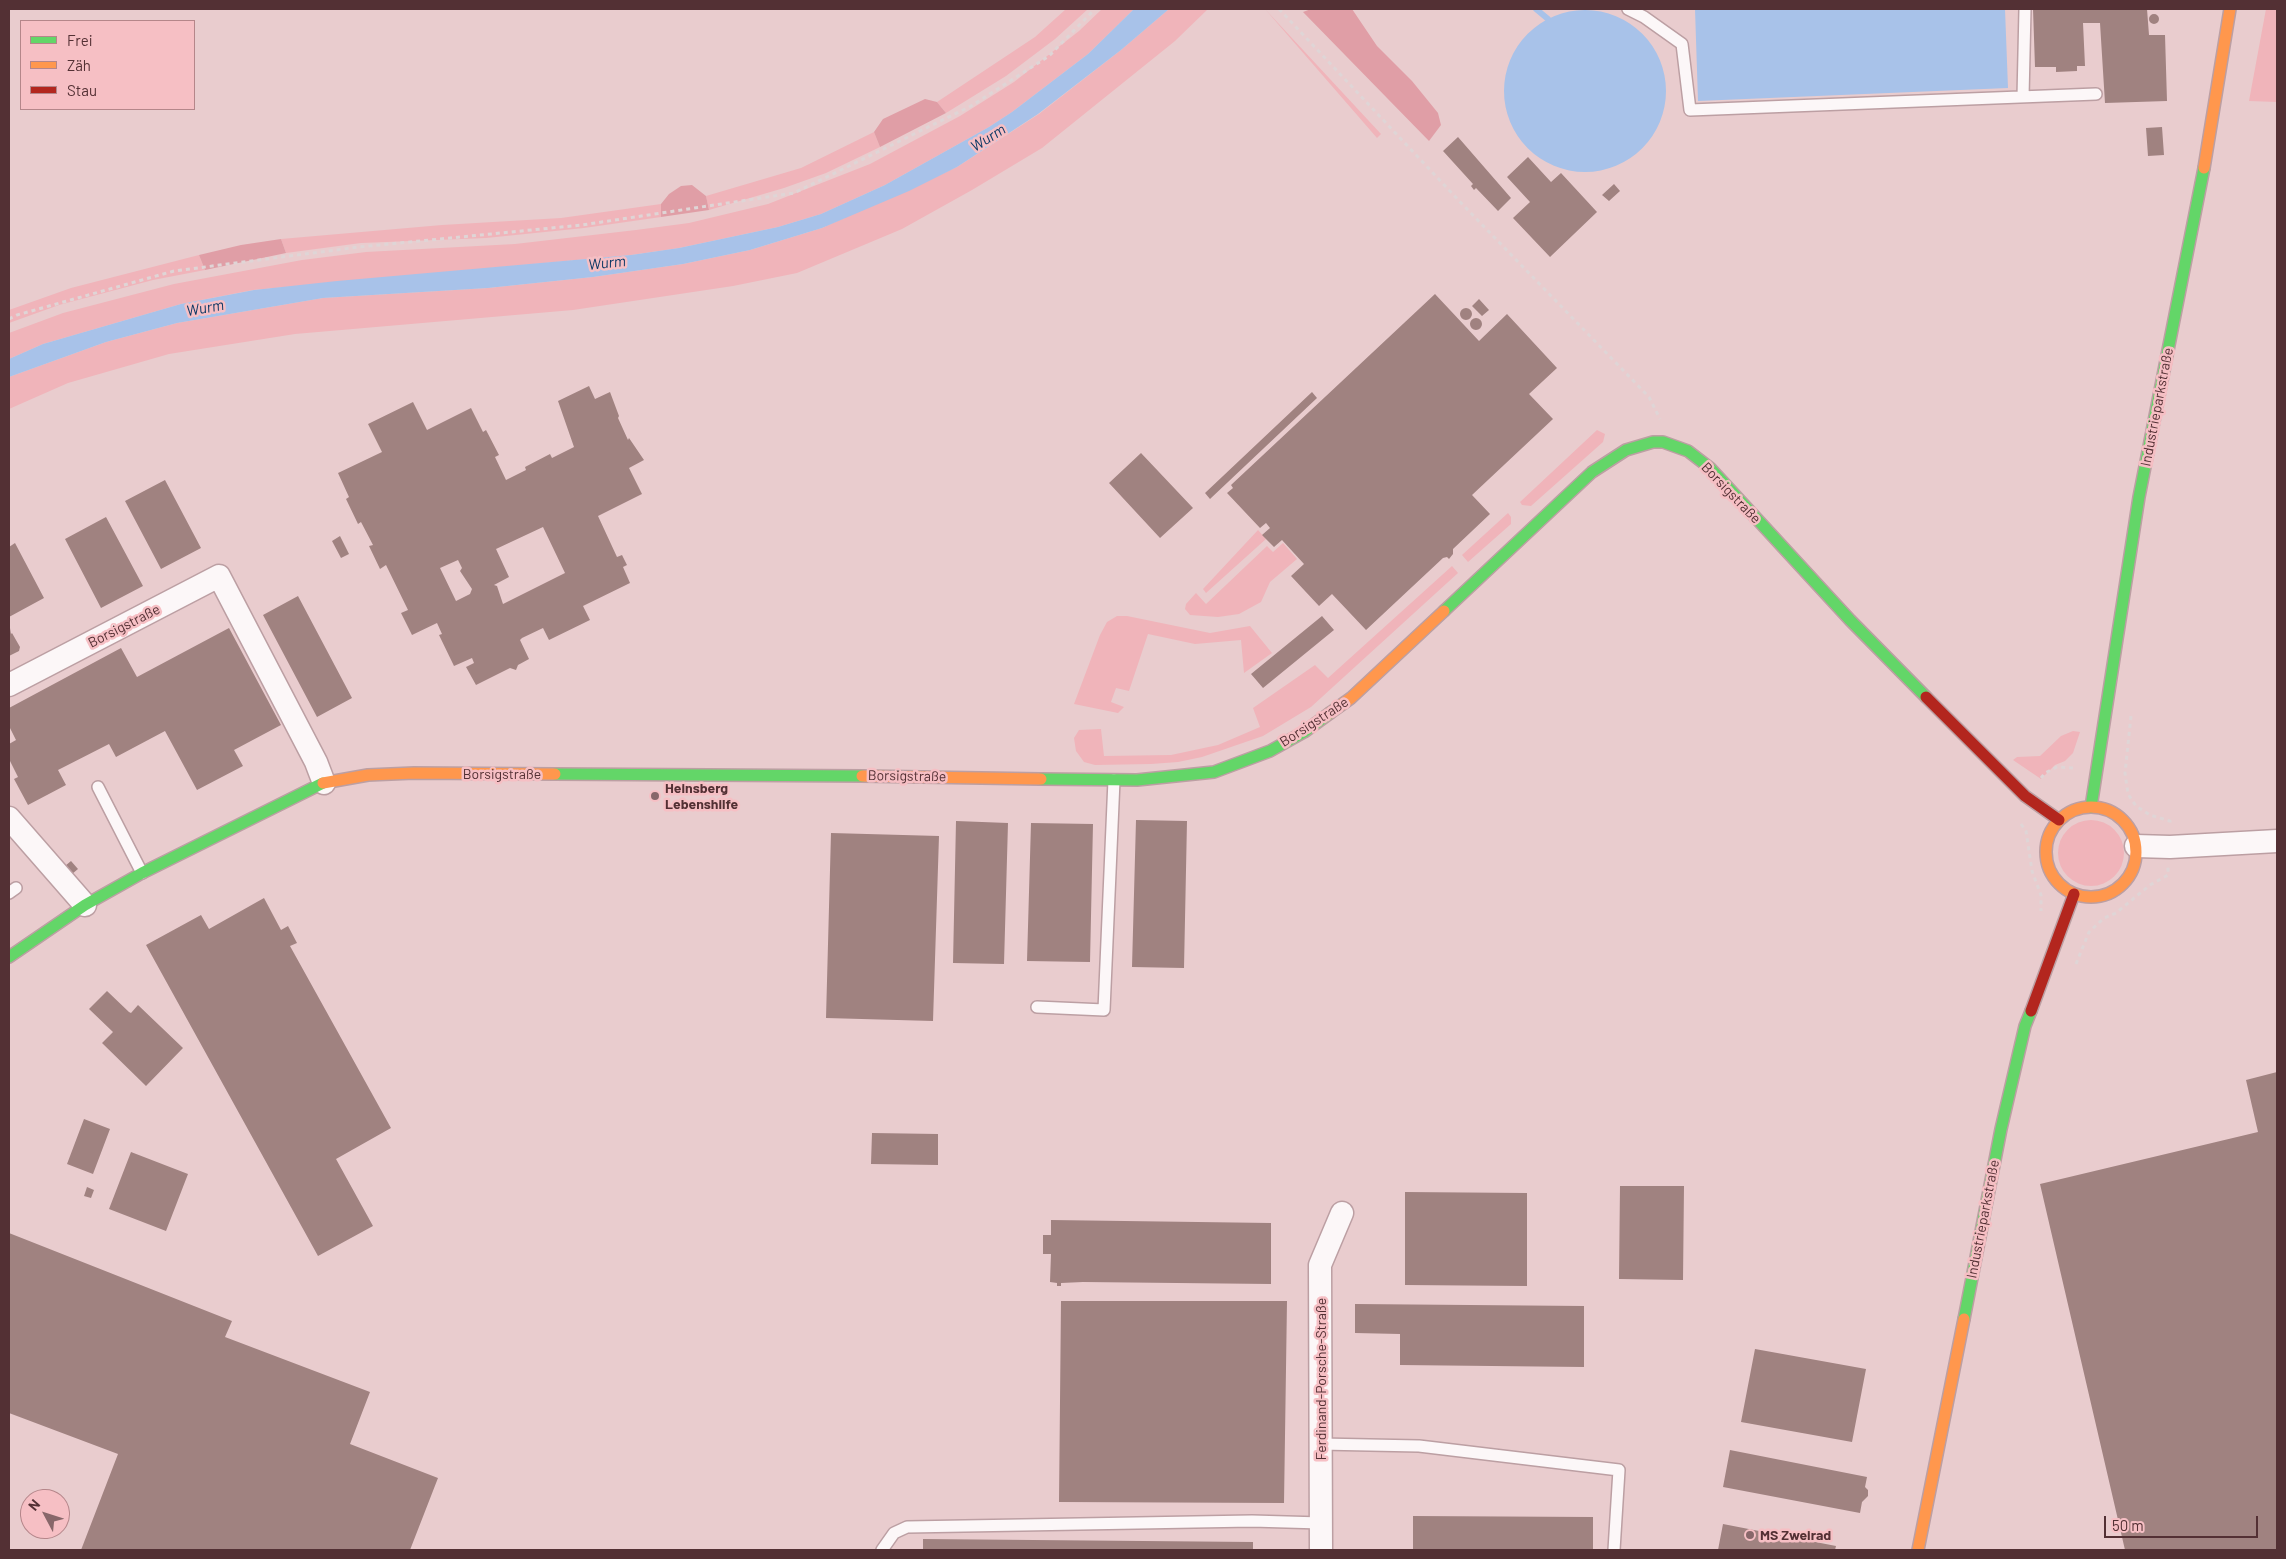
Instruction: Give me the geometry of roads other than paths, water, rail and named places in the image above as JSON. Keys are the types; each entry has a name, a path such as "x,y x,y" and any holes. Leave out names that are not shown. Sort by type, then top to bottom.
{"street":[{"name":"Industrieparkstraße","path":"2091,807 2139,497 2206,159 2230,9"},
{"name":"Borsigstraße","path":"9,957 85,905 142,873 324,783 368,775 414,773 745,774 1136,780 1214,772 1270,751 1304,732 1351,698 1592,472 1626,450 1653,442 1663,442 1688,451 1710,468 1850,620 2025,796 2059,820"},
{"name":"Borsigstraße","path":"9,685 219,576 316,762 324,783"},
{"path":"2091,807 2104,809 2116,814 2126,823 2136,846 2136,862 2130,876 2119,888 2105,895 2090,898 2074,894 2062,887 2052,876 2047,862 2046,847 2050,832 2059,820 2068,813 2091,807"},
{"path":"9,818 85,905"},
{"path":"2136,846 2170,847 2277,841"},
{"name":"Industrieparkstraße","path":"1918,1550 2005,1110 2025,1026 2074,894"},
{"name":"Ferdinand-Porsche-Straße","path":"1321,1550 1320,1265 1342,1213"}],"lane":[{"path":"1628,9 1644,17 1682,44 1690,110 2096,94"},
{"path":"2023,96 2025,9"},
{"path":"1037,1007 1104,1010 1114,780"},
{"path":"98,788 142,873"},
{"path":"1320,1444 1419,1446 1619,1470 1614,1550"},
{"path":"882,1550 894,1533 907,1527 1252,1521 1321,1523"}],"water":[{"name":"Wurm","path":"1134,9 1169,9 1121,50 1038,114 957,167 909,191 822,228 750,250 683,264 593,277 488,288 323,298 177,323 106,342 9,377 9,359 43,344 181,304 254,290 631,255 679,248 778,227 821,214 885,185 989,127 1012,112 1088,54"},
{"path":"1695,9 2005,9 2008,88 1698,101"},
{"path":"1593,10 1609,13 1623,19 1648,40 1657,53 1663,67 1666,91 1665,107 1657,129 1636,154 1623,163 1609,169 1577,172 1561,169 1547,163 1522,142 1513,129 1507,115 1504,83 1507,67 1513,53 1534,28 1547,19 1561,13"}],"waterway":[{"path":"1536,9 1548,19"}],"place":[{"name":"Heinsberg Lebenshilfe","path":"655,796"},
{"name":"MS Zweirad","path":"1750,1535"}]}
